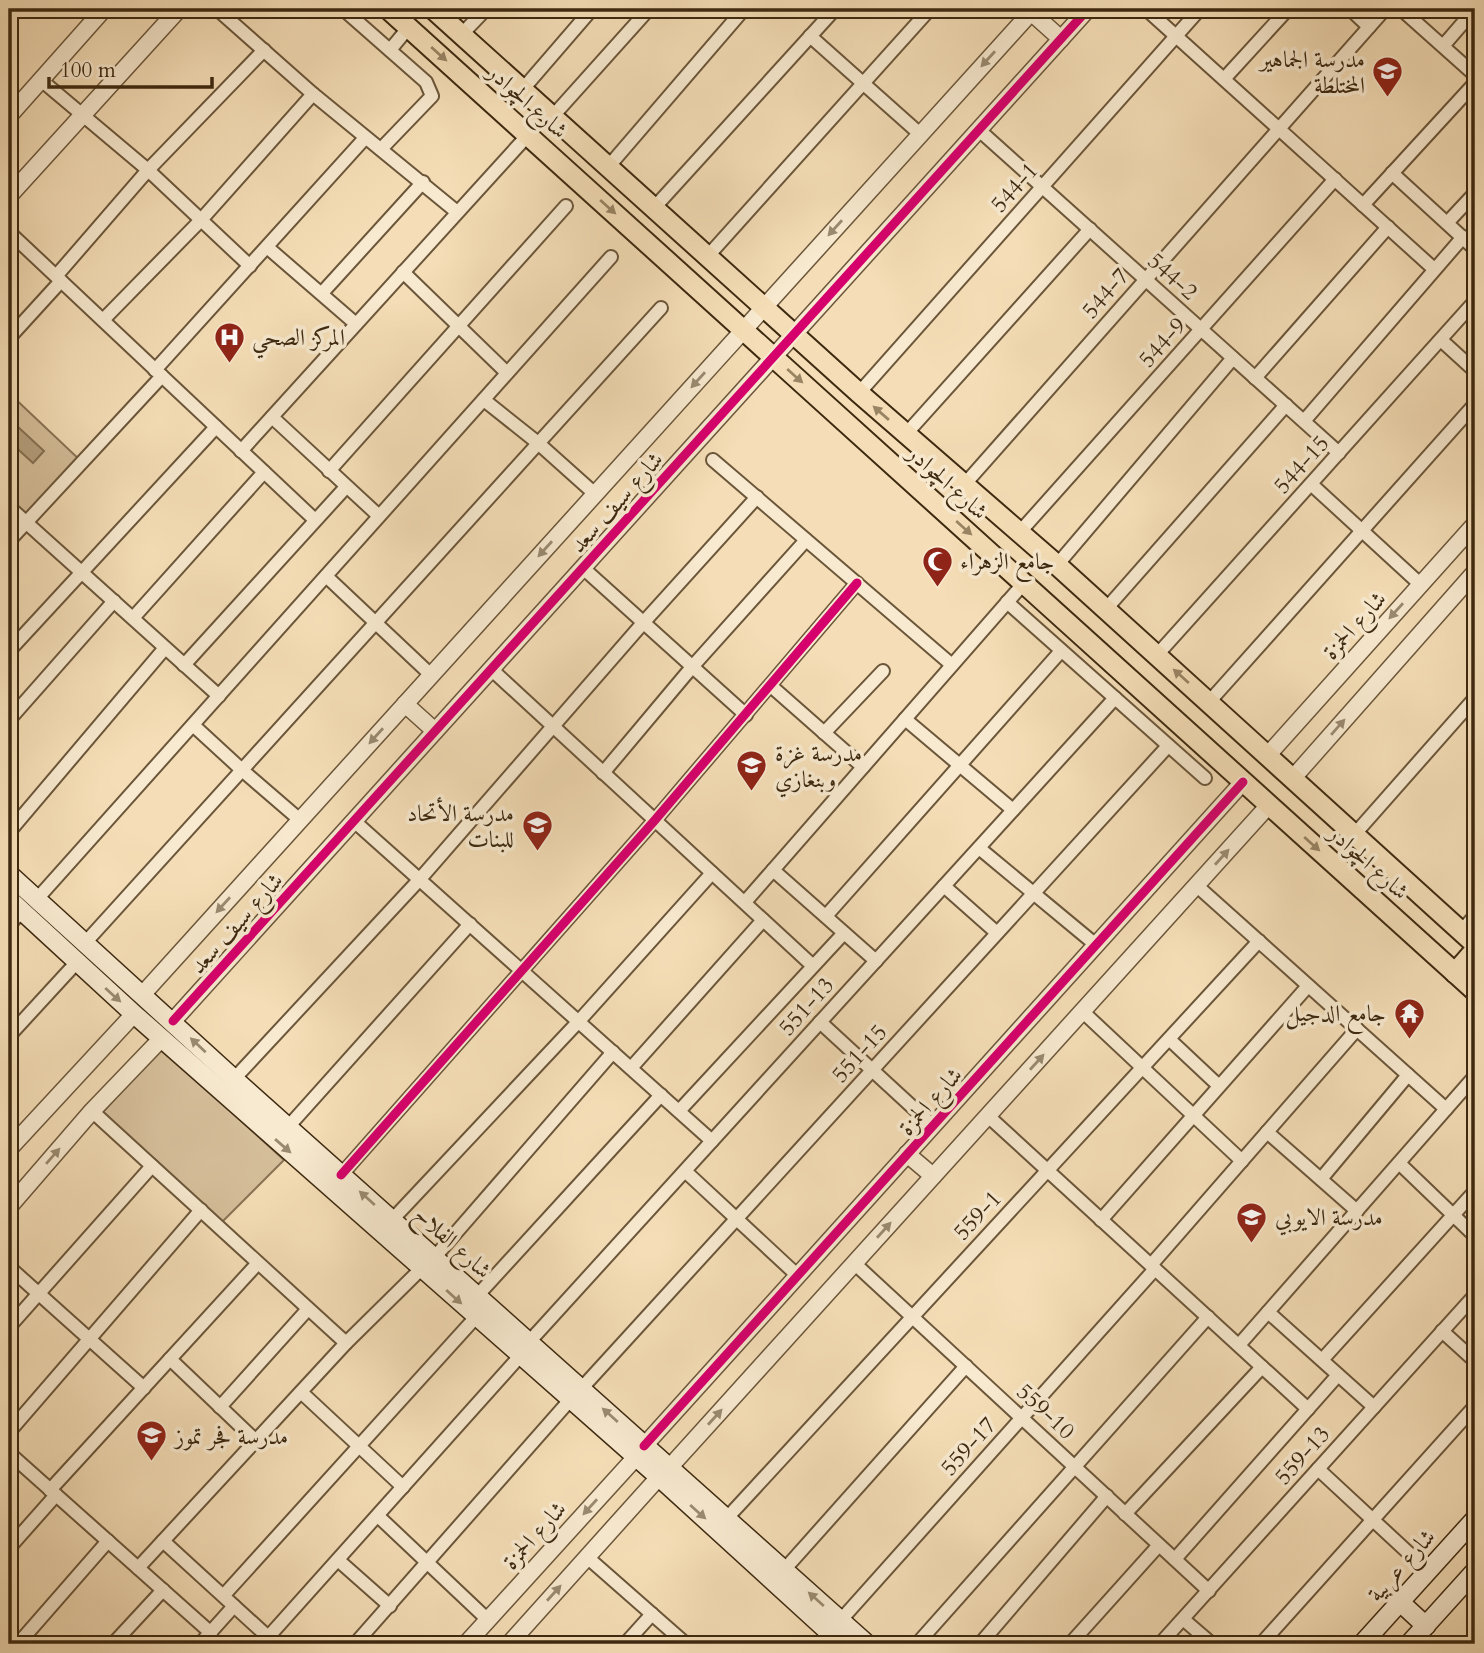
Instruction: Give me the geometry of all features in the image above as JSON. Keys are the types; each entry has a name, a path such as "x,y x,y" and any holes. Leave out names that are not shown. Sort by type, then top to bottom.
{"main road":[{"name":"شارع الچوادر","path":"388,9 1475,991"},
{"name":"شارع الچوادر","path":"433,9 859,393 1057,565 1468,938"},
{"name":"شارع الفلاح","path":"9,874 392,1220 476,1317 524,1349"},
{"name":"شارع الفلاح","path":"15,905 162,1038 428,1263 477,1296 524,1349 664,1472 842,1644"},
{"path":"1455,973 1475,950"},
{"name":"شارع الفلاح","path":"664,1472 727,1518 867,1644"},
{"name":"شارع عربية","path":"1362,1644 1475,1519"},
{"path":"1409,1644 1475,1571"},
{"path":"1400,1602 1426,1626"}],"street":[{"path":"9,116 104,9"},
{"path":"9,196 179,9"},
{"path":"217,9 365,138 457,212"},
{"path":"343,9 431,89 432,96 381,149"},
{"path":"462,34 486,9"},
{"path":"523,89 592,9"},
{"path":"553,116 649,9"},
{"path":"609,166 744,9"},
{"path":"654,208 835,9"},
{"path":"707,257 930,9"},
{"name":"شارع سيف سعد","path":"173,1021 1088,9"},
{"path":"1146,9 1434,270"},
{"name":"544-1","path":"859,393 1200,9"},
{"path":"1224,79 1288,9"},
{"path":"1350,9 1369,27"},
{"name":"544-7","path":"964,485 1385,9"},
{"path":"1401,9 1475,75"},
{"path":"1443,46 1475,9"},
{"path":"1032,10 1061,39"},
{"name":"شارع سيف سعد","path":"142,995 1032,10"},
{"path":"390,50 409,27"},
{"path":"810,36 920,134"},
{"path":"9,338 148,170 264,50"},
{"path":"41,80 148,170 250,266"},
{"path":"1363,205 1475,83"},
{"path":"103,320 201,219 313,94"},
{"name":"544-2","path":"979,130 1339,453"},
{"path":"241,450 528,135"},
{"path":"9,541 365,138"},
{"path":"1392,173 1475,249"},
{"name":"544-9","path":"1019,533 1335,179"},
{"path":"322,293 423,182"},
{"path":"1447,223 1475,193"},
{"path":"329,471 566,206"},
{"path":"1255,377 1388,227"},
{"path":"906,434 1090,229"},
{"path":"9,232 315,520"},
{"path":"1304,421 1463,237"},
{"path":"267,247 356,324"},
{"path":"37,899 611,257"},
{"path":"403,272 507,373"},
{"name":"544-15","path":"1157,655 1475,302"},
{"path":"85,943 661,308"},
{"path":"1441,340 1475,371"},
{"path":"1057,565 1233,358"},
{"path":"484,400 595,494"},
{"path":"1209,702 1475,404"},
{"path":"1106,609 1286,405"},
{"path":"272,416 379,516"},
{"path":"9,651 216,427"},
{"path":"713,460 953,664"},
{"path":"133,618 264,472"},
{"path":"1311,484 1420,584"},
{"path":"184,665 346,486"},
{"path":"234,1079 420,879 643,622 757,497"},
{"path":"9,507 219,696"},
{"name":"شارع الحمزة","path":"1267,756 1475,524"},
{"path":"603,773 692,667 806,540"},
{"path":"583,568 746,715"},
{"path":"1293,778 1475,572"},
{"path":"326,576 431,675"},
{"path":"341,1175 655,820 857,583"},
{"path":"745,902 1024,583"},
{"path":"9,720 114,601"},
{"path":"1007,602 1205,778"},
{"path":"9,832 165,648"},
{"path":"826,916 1061,651"},
{"path":"491,669 813,966"},
{"path":"824,733 883,671"},
{"path":"771,686 863,767"},
{"name":"551-13","path":"265,1641 524,1349 1115,698"},
{"path":"1354,835 1475,698"},
{"path":"405,704 435,731"},
{"path":"905,719 1013,810"},
{"path":"193,725 300,820"},
{"name":"551-15","path":"355,1644 576,1395 1168,746"},
{"name":"شارع الحمزة","path":"466,1644 1243,782"},
{"path":"509,1644 1269,805"},
{"path":"354,821 712,1141"},
{"path":"979,848 1096,945"},
{"path":"773,870 876,961"},
{"path":"392,1220 579,1021 712,873"},
{"path":"944,886 997,933"},
{"path":"1196,886 1446,1109"},
{"path":"9,925 15,905"},
{"path":"1468,938 1475,916"},
{"path":"631,1068 763,919"},
{"path":"288,1127 470,924"},
{"path":"679,1111 844,933"},
{"name":"559-1","path":"727,1518 1259,941"},
{"path":"9,1036 77,962"},
{"path":"1101,1220 1308,986"},
{"path":"1082,1011 1242,1161"},
{"path":"9,1149 134,1014"},
{"path":"820,1022 933,1126"},
{"name":"559-17","path":"840,1621 1022,1418 1357,1029"},
{"path":"9,1207 92,1111 162,1038"},
{"path":"1169,1039 1219,1087"},
{"path":"138,1568 346,1343 428,1263 613,1052"},
{"path":"1321,1179 1408,1075"},
{"path":"1239,1345 1475,1076"},
{"path":"477,1296 661,1095"},
{"path":"92,1111 346,1343"},
{"path":"988,1116 1308,1409"},
{"path":"1267,1132 1357,1211"},
{"path":"907,1154 933,1176"},
{"path":"1399,1163 1475,1236"},
{"path":"9,1327 152,1166"},
{"path":"685,1171 798,1276"},
{"path":"1322,1360 1475,1191"},
{"path":"9,1432 201,1210"},
{"path":"9,1548 144,1388 258,1263"},
{"name":"559-10","path":"854,1263 1209,1591"},
{"path":"9,1267 144,1388"},
{"name":"559-13","path":"1160,1644 1475,1295"},
{"path":"220,1407 308,1309"},
{"path":"1268,1312 1374,1407"},
{"path":"224,1595 476,1317"},
{"path":"917,1644 1208,1317"},
{"path":"1442,1331 1475,1361"},
{"path":"170,1359 256,1441"},
{"path":"784,1570 966,1366"},
{"path":"1125,1514 1262,1367"},
{"path":"1175,1559 1338,1375"},
{"path":"301,1392 403,1487"},
{"path":"1261,1644 1475,1406"},
{"path":"9,1453 211,1633"},
{"path":"1318,1469 1428,1571"},
{"path":"980,1644 1107,1496"},
{"path":"377,1516 488,1620"},
{"path":"18,1644 108,1541"},
{"path":"163,1541 224,1595 265,1641"},
{"path":"1070,1644 1159,1545"},
{"path":"587,1557 686,1644"},
{"path":"338,1560 390,1606"},
{"path":"113,1644 163,1590"},
{"path":"200,1644 234,1606"},
{"path":"625,1644 652,1614"},
{"path":"1183,1619 1212,1644"}],"shaded area":[{"path":"9,393 82,462 26,522 9,506"},
{"path":"17,426 44,451 33,463 9,441 9,435"},
{"path":"161,1048 284,1160 220,1224 103,1112"}],"cycle path":[{"path":"173,1021 1088,9"},
{"path":"341,1175 655,820 857,583"},
{"path":"644,1446 1243,782"}],"place":[{"name":"مدرسة الجماهير المختلطة","path":"1388,99"},
{"name":"المركز الصحي","path":"229,364"},
{"name":"جامع الزهراء","path":"937,588"},
{"name":"مدرسة غزة وبنغازي","path":"752,793"},
{"name":"مدرسة الأتحاد للبنات","path":"537,853"},
{"name":"جامع الدجيل","path":"1409,1040"},
{"name":"مدرسة الايوبي","path":"1252,1244"},
{"name":"مدرسة فجر تموز","path":"152,1463"}]}
